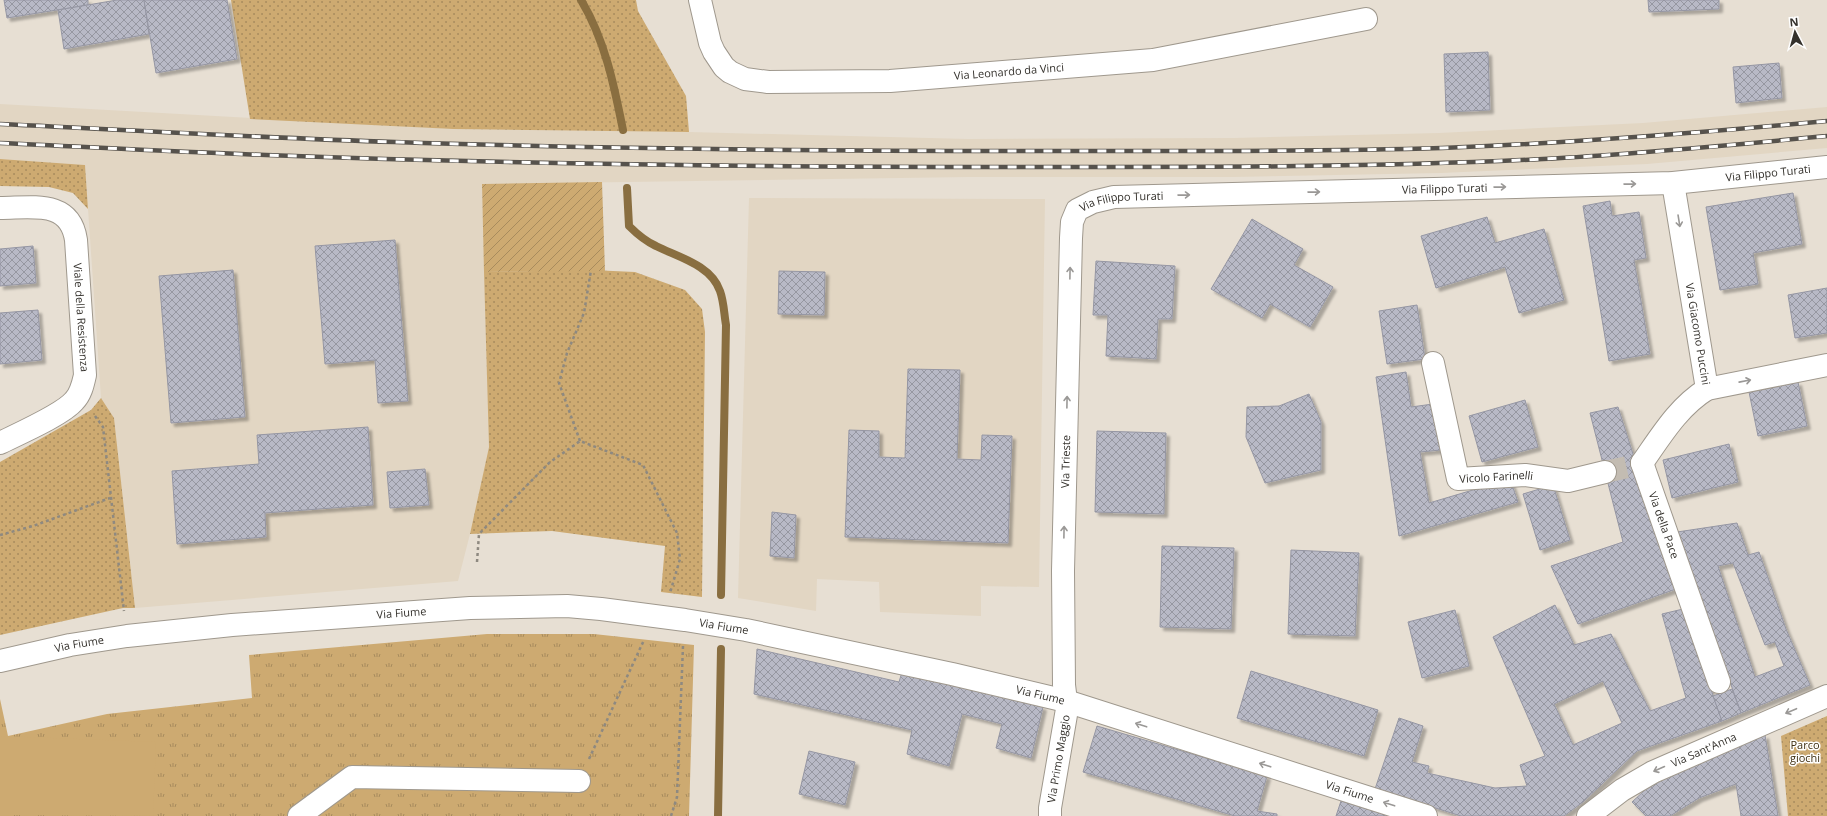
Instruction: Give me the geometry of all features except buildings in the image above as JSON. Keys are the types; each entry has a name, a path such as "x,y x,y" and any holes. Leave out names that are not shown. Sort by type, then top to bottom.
{"street":[{"name":"Via Leonardo da Vinci","path":"700,0 710,43 724,67 730,72 745,79 768,82 890,81 1153,60 1366,19"},
{"name":"Via Filippo Turati","path":"1072,222 1077,210 1092,202 1114,197 1673,183 1827,166"},
{"name":"Via Giacomo Puccini","path":"1673,183 1707,389 1827,365"},
{"name":"Viale della Resistenza","path":"0,208 56,210 68,218 72,225 76,240 85,367 85,375 79,395 74,402 64,409 0,443"},
{"name":"Via Trieste","path":"1066,701 1064,685 1063,571 1072,222"},
{"name":"Vicolo Farinelli","path":"1432,363 1458,479 1525,475 1568,481 1605,472"},
{"name":"Via della Pace","path":"1707,389 1696,396 1680,411 1639,464 1719,682"},
{"name":"Via Fiume","path":"0,661 70,644 127,636 232,625 470,608 567,606 685,620 746,630 952,674 1066,701 1426,816"},
{"name":"Via Sant'Anna","path":"1588,816 1622,790 1648,775 1737,734 1827,696"},
{"name":"Via Primo Maggio","path":"1050,816 1050,808 1067,709 1066,701"},
{"path":"299,816 352,777 579,781"}],"path":[{"path":"591,270 584,313 567,353 559,383 580,441 643,465 678,533 680,559 669,594 677,595"},
{"path":"79,395 103,427 127,636"},
{"path":"477,562 479,534 549,463 580,441"},
{"path":"0,535 33,526 110,498"},
{"path":"579,781 647,635"},
{"path":"671,816 677,797 684,644"}],"shaded area":[{"path":"0,104 453,129 689,132 968,139 1234,138 1439,133 1643,123 1827,107 1827,148 1647,164 1441,173 1232,177 968,177 482,184 489,447 458,581 135,608 114,418 101,398 85,165 0,159"},
{"path":"749,198 1045,199 1039,587 981,586 981,616 880,612 879,582 817,579 816,611 738,598"}],"green space":[{"path":"231,0 636,0 638,11 686,96 689,132 453,129 250,119"},
{"path":"0,159 85,165 88,209 73,193 49,187 0,186"},
{"path":"602,182 605,271 484,272 482,184"},
{"path":"591,270 635,272 685,290 702,309 705,332 702,597 661,592 665,546 552,531 470,534 489,447 484,272"},
{"path":"101,398 114,418 135,608 123,608 0,635 0,462 91,410"},
{"path":"487,634 594,634 694,645 689,816 0,816 0,699 8,736 107,714 252,698 249,655"},
{"name":"Parco giochi","path":"1827,716 1827,816 1788,816 1781,736"},
{"path":"0,736 156,742 153,816 0,815"}],"waterway":[{"path":"581,0 596,31 608,63 623,130"},
{"path":"627,188 629,226 648,242 684,258 702,268 716,282 722,299 726,325 721,595"},
{"path":"718,816 721,649"}],"tunnel":[{"path":"1605,472 1636,465"}],"railway":[{"path":"0,124 395,142 632,148 950,151 1183,151 1339,150 1490,146 1731,130 1827,121"},
{"path":"0,143 233,154 542,163 817,166 1205,167 1408,164 1543,159 1650,152 1827,136"}]}
